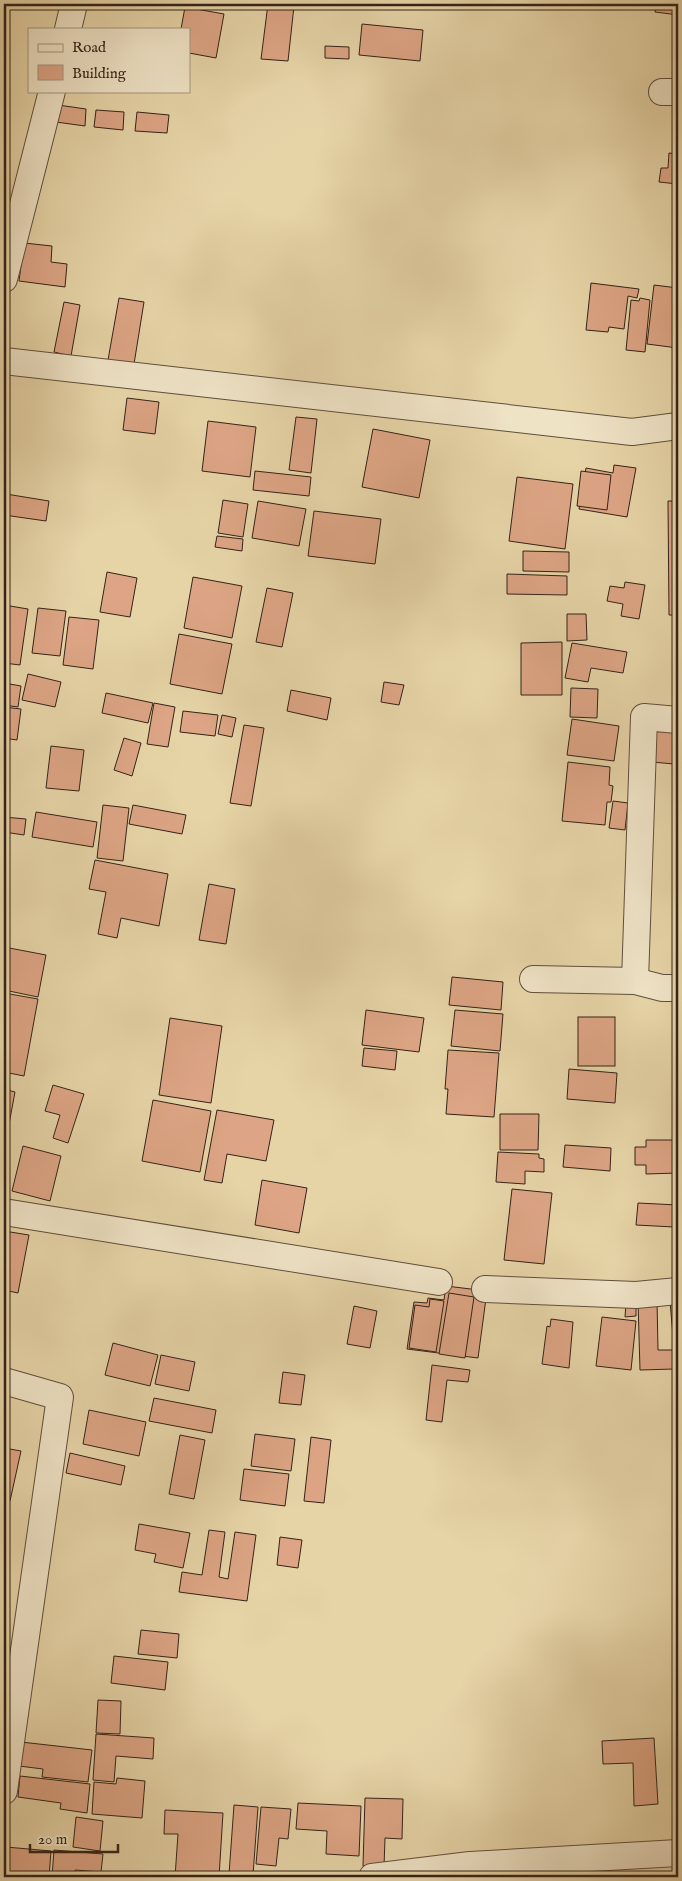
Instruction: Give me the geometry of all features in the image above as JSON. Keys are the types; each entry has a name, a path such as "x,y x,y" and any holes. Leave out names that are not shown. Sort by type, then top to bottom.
{"street":[{"path":"68,28 74,4"},
{"path":"4,279 52,92"},
{"path":"4,360 632,432 678,426"},
{"path":"635,981 644,717 678,720"},
{"path":"533,979 635,981 662,988 678,988"},
{"path":"4,1212 439,1282"},
{"path":"485,1289 636,1295 678,1291"},
{"path":"4,1381 60,1397 4,1791"},
{"path":"372,1877 470,1865 678,1853"}],"building":[{"path":"12,4 45,4 44,8"},
{"path":"268,4 294,6 288,61 261,59"},
{"path":"656,4 678,4 678,15 655,12"},
{"path":"185,7 224,14 216,58 190,53 190,28 181,28"},
{"path":"362,24 423,30 420,61 359,55"},
{"path":"325,46 349,47 349,59 325,58"},
{"path":"58,105 86,109 85,126 56,122"},
{"path":"96,110 124,112 123,130 94,127"},
{"path":"137,112 169,115 167,133 135,131"},
{"path":"678,140 678,184 659,182 661,168 668,168 669,153 677,154"},
{"path":"24,243 52,246 51,262 67,264 65,287 19,281"},
{"path":"591,283 639,289 637,298 628,296 624,329 609,327 608,332 586,330"},
{"path":"654,285 678,288 678,348 647,344"},
{"path":"119,298 144,302 134,364 108,360"},
{"path":"640,298 650,300 645,352 626,350 631,300 639,301"},
{"path":"64,302 80,305 71,356 54,352"},
{"path":"127,398 159,402 155,434 123,430"},
{"path":"296,417 317,419 311,473 289,470"},
{"path":"208,421 256,427 250,477 202,471"},
{"path":"373,429 430,440 419,498 362,487"},
{"path":"614,465 636,468 627,517 579,509 586,468 613,473"},
{"path":"255,471 311,477 309,496 253,490"},
{"path":"581,471 611,475 607,510 577,506"},
{"path":"517,477 573,484 565,549 509,541"},
{"path":"6,494 49,501 46,521 4,515"},
{"path":"223,500 248,504 243,537 218,533"},
{"path":"258,501 306,509 299,546 252,538"},
{"path":"668,501 678,501 678,615 669,615"},
{"path":"314,511 381,519 375,564 308,556"},
{"path":"217,536 243,539 242,551 215,547"},
{"path":"523,551 569,552 569,572 523,571"},
{"path":"107,572 137,578 130,617 100,612"},
{"path":"507,574 567,576 567,595 507,594"},
{"path":"193,577 242,586 232,638 184,628"},
{"path":"625,582 645,585 639,619 621,616 623,604 607,601 610,586 624,588"},
{"path":"267,588 293,593 282,647 256,642"},
{"path":"4,605 28,609 20,665 4,663"},
{"path":"38,608 66,611 60,656 32,653"},
{"path":"567,614 586,614 587,640 567,641"},
{"path":"69,617 99,620 93,669 63,665"},
{"path":"179,634 232,644 222,694 170,684"},
{"path":"562,642 562,695 521,695 521,643"},
{"path":"572,643 627,652 623,673 591,668 588,682 565,678"},
{"path":"28,674 61,682 55,707 22,700"},
{"path":"384,682 404,685 399,705 381,702"},
{"path":"4,683 21,686 18,707 4,705"},
{"path":"571,688 598,689 597,718 570,717"},
{"path":"291,690 331,698 327,720 287,711"},
{"path":"106,693 153,703 148,723 102,713"},
{"path":"154,703 175,707 168,747 147,744"},
{"path":"4,707 21,709 17,740 4,738"},
{"path":"183,711 218,715 215,736 180,732"},
{"path":"222,715 236,718 232,737 218,734"},
{"path":"572,719 619,726 614,761 567,755"},
{"path":"244,725 264,728 251,806 230,803"},
{"path":"656,728 678,730 674,764 652,762"},
{"path":"124,738 141,743 132,776 114,770"},
{"path":"51,746 84,750 79,791 46,788"},
{"path":"568,762 610,767 609,785 613,786 611,802 607,802 605,825 562,821"},
{"path":"613,801 628,803 625,830 609,828"},
{"path":"103,805 129,808 123,861 97,858"},
{"path":"133,805 186,815 182,834 129,824"},
{"path":"36,812 97,822 93,847 32,837"},
{"path":"4,817 26,819 24,835 4,832"},
{"path":"95,860 168,874 159,926 121,918 117,938 98,934 106,892 89,889"},
{"path":"209,884 235,889 226,944 199,940"},
{"path":"4,947 46,955 38,997 4,990"},
{"path":"452,977 503,982 501,1010 449,1005"},
{"path":"4,993 38,999 24,1076 4,1072"},
{"path":"366,1010 424,1018 419,1052 362,1045"},
{"path":"455,1010 503,1014 500,1051 451,1046"},
{"path":"578,1017 615,1017 615,1066 578,1066"},
{"path":"170,1018 222,1026 211,1103 159,1095"},
{"path":"364,1048 397,1051 395,1070 362,1066"},
{"path":"448,1050 499,1053 494,1117 446,1114 448,1089 445,1089"},
{"path":"569,1069 617,1073 615,1103 567,1099"},
{"path":"53,1085 84,1094 68,1143 53,1138 60,1115 45,1111"},
{"path":"4,1089 15,1092 7,1135 4,1135"},
{"path":"153,1100 211,1111 200,1172 142,1161"},
{"path":"217,1110 274,1120 266,1161 227,1154 222,1183 204,1180"},
{"path":"500,1114 539,1114 538,1150 500,1150"},
{"path":"646,1140 678,1140 678,1173 646,1174 646,1165 635,1165 635,1147 646,1147"},
{"path":"565,1145 611,1148 610,1171 563,1167"},
{"path":"23,1146 61,1156 50,1201 12,1191"},
{"path":"498,1152 539,1154 539,1158 544,1159 544,1172 525,1171 525,1184 496,1182"},
{"path":"262,1180 307,1188 299,1233 255,1225"},
{"path":"512,1189 552,1193 544,1264 504,1260"},
{"path":"638,1203 678,1205 678,1239 673,1238 674,1227 636,1225"},
{"path":"4,1231 29,1235 18,1293 4,1290"},
{"path":"446,1286 487,1291 478,1358 407,1349 414,1302 427,1303 428,1298 444,1300"},
{"path":"449,1293 474,1297 465,1358 439,1354"},
{"path":"430,1299 444,1301 436,1352 409,1348 415,1305 429,1307"},
{"path":"657,1300 658,1350 673,1350 674,1369 640,1370 638,1301"},
{"path":"670,1301 678,1301 678,1371 676,1371"},
{"path":"626,1303 636,1304 636,1316 625,1317"},
{"path":"354,1306 377,1311 370,1348 347,1344"},
{"path":"602,1317 636,1321 631,1370 596,1366"},
{"path":"551,1319 573,1322 569,1368 542,1364 547,1326 550,1327"},
{"path":"113,1343 158,1355 150,1386 105,1375"},
{"path":"161,1355 195,1362 189,1391 155,1384"},
{"path":"432,1365 470,1370 468,1382 447,1380 442,1422 426,1420"},
{"path":"283,1372 305,1375 301,1405 279,1403"},
{"path":"154,1398 216,1410 212,1433 149,1421"},
{"path":"89,1410 146,1422 139,1456 83,1444"},
{"path":"255,1434 295,1439 291,1471 251,1466"},
{"path":"180,1435 205,1440 194,1499 169,1494"},
{"path":"311,1437 331,1440 324,1503 304,1501"},
{"path":"4,1448 21,1451 10,1501 4,1499"},
{"path":"70,1453 125,1466 121,1485 66,1473"},
{"path":"244,1469 289,1474 285,1506 240,1500"},
{"path":"139,1524 190,1533 183,1568 154,1562 156,1554 135,1550"},
{"path":"209,1530 225,1532 219,1577 228,1579 235,1532 256,1535 247,1601 179,1592 182,1572 202,1575"},
{"path":"280,1537 302,1540 298,1568 277,1565"},
{"path":"141,1630 179,1634 177,1658 138,1654"},
{"path":"114,1656 168,1662 165,1690 111,1683"},
{"path":"98,1700 121,1701 120,1734 96,1733"},
{"path":"96,1734 154,1738 153,1759 116,1756 114,1782 93,1780"},
{"path":"654,1738 658,1804 634,1806 633,1763 603,1764 602,1741"},
{"path":"21,1742 92,1750 88,1782 42,1777 43,1769 19,1766"},
{"path":"20,1776 90,1784 87,1813 60,1809 61,1803 18,1797"},
{"path":"117,1778 145,1781 142,1818 92,1814 94,1782 116,1784"},
{"path":"365,1798 403,1799 402,1839 385,1838 384,1867 363,1866"},
{"path":"298,1803 361,1806 359,1856 326,1854 327,1831 296,1829"},
{"path":"234,1805 258,1807 253,1875 229,1874"},
{"path":"261,1807 291,1809 288,1839 279,1838 276,1866 256,1864"},
{"path":"165,1810 223,1813 219,1877 175,1877 178,1834 164,1834"},
{"path":"76,1817 103,1821 100,1851 73,1847"},
{"path":"6,1847 51,1851 49,1877 27,1875 27,1877 4,1877"},
{"path":"54,1850 103,1854 101,1872 75,1870 74,1876 93,1877 52,1877"}]}
